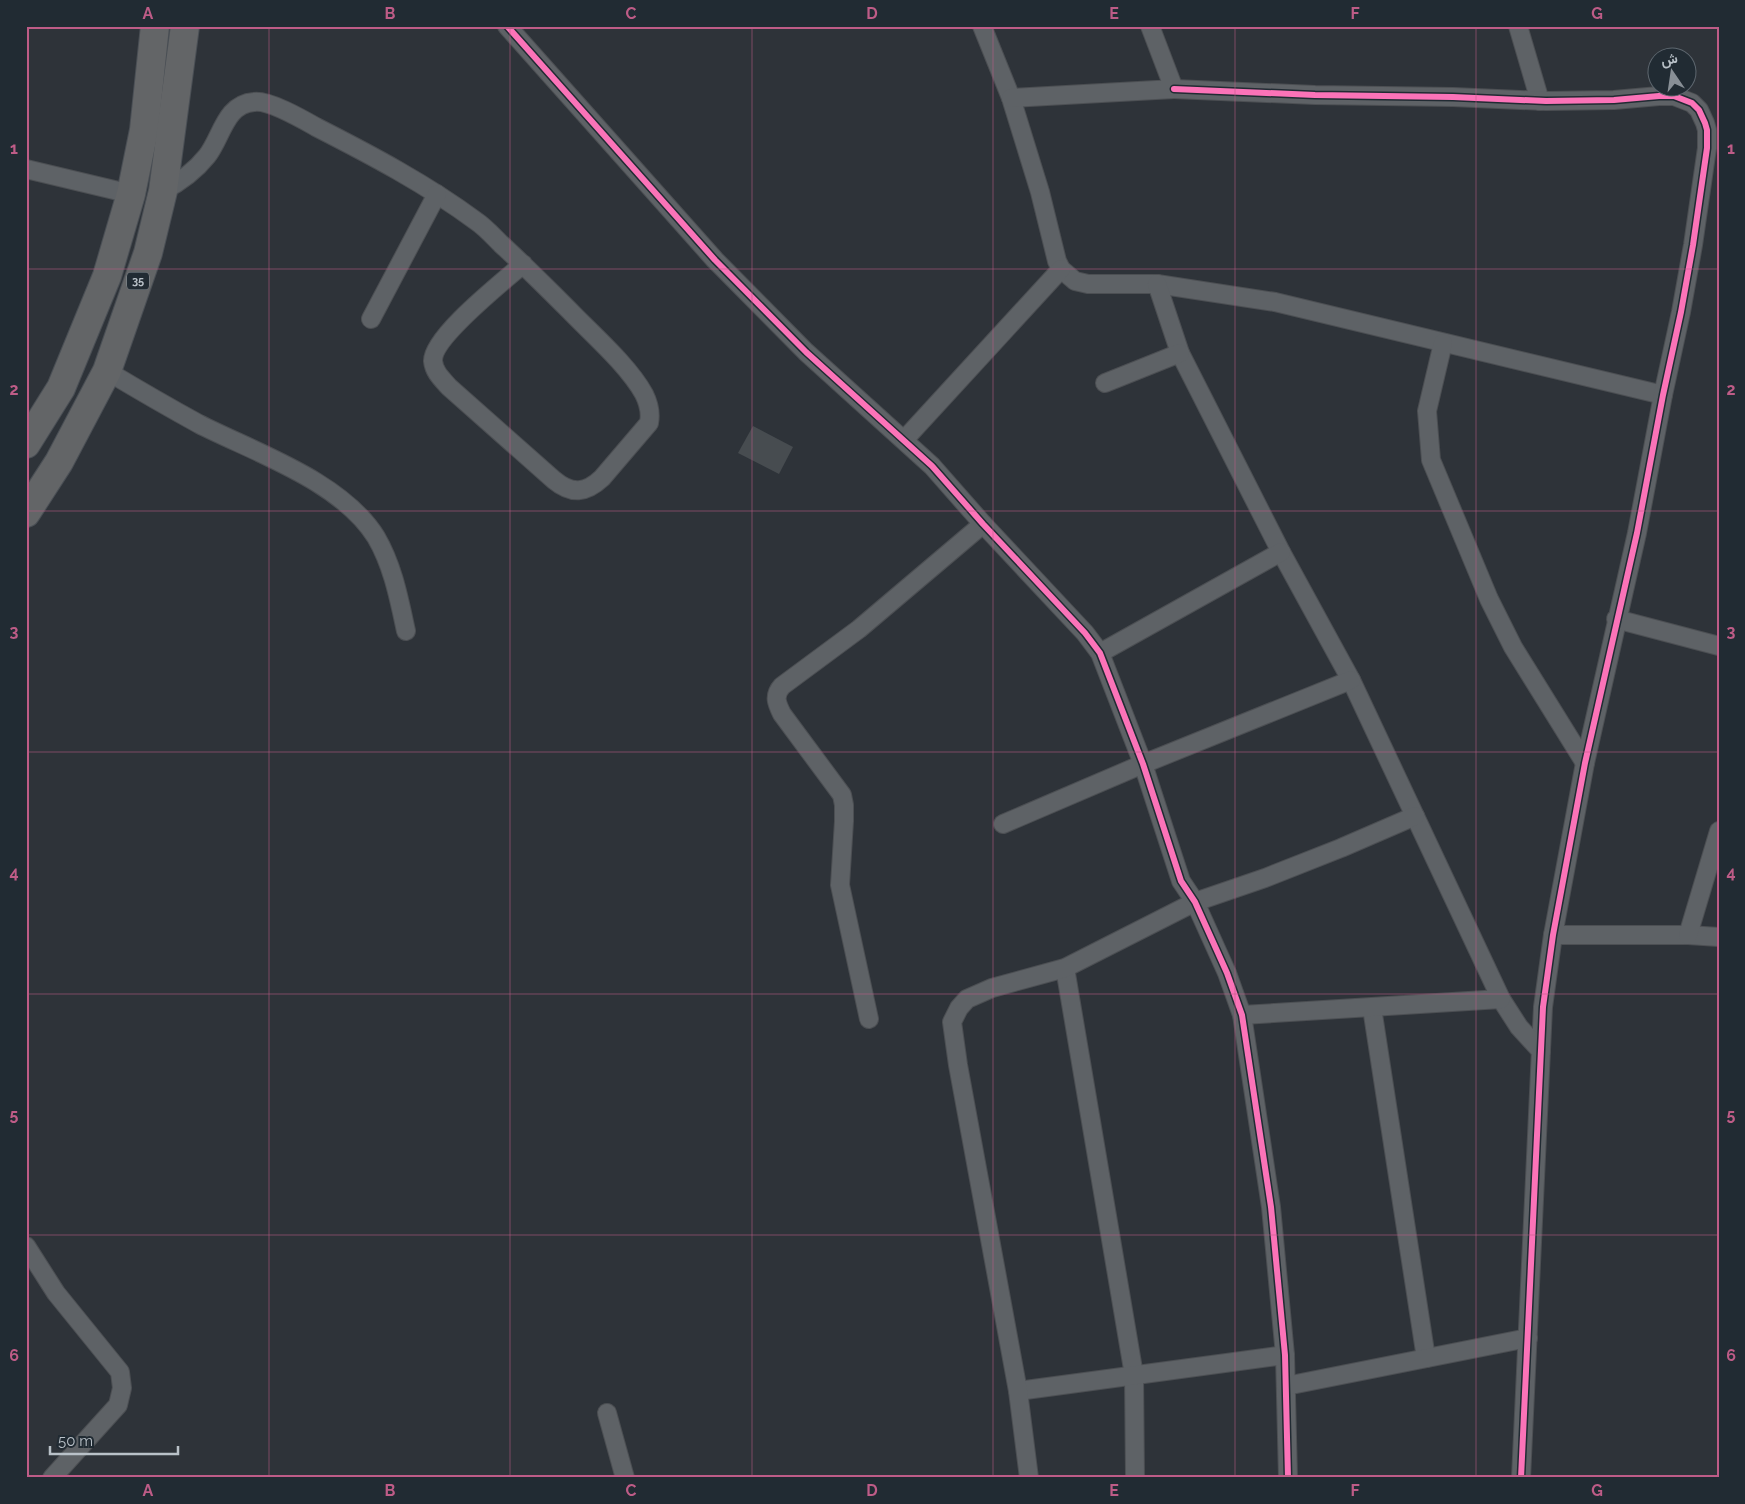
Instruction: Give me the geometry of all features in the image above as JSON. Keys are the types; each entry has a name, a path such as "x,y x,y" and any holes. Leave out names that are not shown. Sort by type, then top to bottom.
{"highway":[{"name":"35","path":"26,444 61,388 107,276 131,194 144,130 155,26"},
{"name":"35","path":"26,513 59,462 106,371 148,253 163,191 185,26"}],"street":[{"path":"508,26 715,260 806,352 932,466 983,524 1064,609 1100,653 1143,764 1181,881 1195,902 1227,974 1242,1015 1271,1206 1285,1355 1288,1478"},
{"path":"982,26 1011,98 1040,192 1057,261 1061,269 1075,281 1088,284 1157,284 1274,302 1663,395"},
{"path":"1150,26 1174,89"},
{"path":"1518,26 1540,101"},
{"path":"1011,98 1174,89 1540,101 1614,100 1674,96 1692,103 1702,116 1707,130 1707,148 1681,312 1637,533 1616,619 1585,763 1553,935 1543,1007 1521,1478"},
{"path":"163,191 181,181 208,156 234,109 255,101 296,116 361,150 437,194 478,222 523,264 624,368 644,394 651,414 649,423 602,478 594,486 581,491 562,487 448,387 438,374 434,361 435,351 456,323 523,264"},
{"path":"26,169 131,194"},
{"path":"371,319 437,194"},
{"path":"904,440 1061,269"},
{"path":"1157,284 1180,353 1281,552 1351,680 1501,998 1519,1027 1541,1051"},
{"path":"1443,343 1426,411 1430,460 1489,599 1513,647 1585,763"},
{"path":"1105,383 1180,353"},
{"path":"106,371 199,424 304,474 354,511 376,537 394,577 406,631"},
{"path":"870,1019 840,885 844,821 842,795 782,714 776,701 776,692 859,629 983,524"},
{"path":"1100,653 1281,552"},
{"path":"1616,619 1719,646"},
{"path":"1003,824 1143,764 1351,680"},
{"path":"1029,1478 1018,1391 958,1065 952,1022 959,1008 967,999 992,988 1065,968 1195,902 1307,862 1415,816"},
{"path":"1688,935 1719,831"},
{"path":"1553,935 1688,935 1719,938"},
{"path":"1065,968 1134,1375 1135,1478"},
{"path":"1242,1015 1372,1008 1501,998"},
{"path":"1372,1008 1426,1358"},
{"path":"26,1246 56,1293 120,1372 122,1388 118,1405 52,1478"},
{"path":"1286,1386 1528,1338"},
{"path":"1018,1391 1285,1355"},
{"path":"607,1413 624,1478"}],"building":[{"path":"753,426 793,447 779,474 738,453"}],"cycle path":[{"path":"507,26 715,260 806,352 932,466 983,524 1085,633 1100,653 1143,764 1181,881 1195,902 1227,973 1242,1015 1271,1207 1285,1355 1288,1478"},
{"path":"1174,89 1546,101 1614,100 1674,96 1692,103 1699,110 1707,130 1707,148 1681,312 1637,533 1585,763 1553,935 1543,1007 1521,1478"}]}
